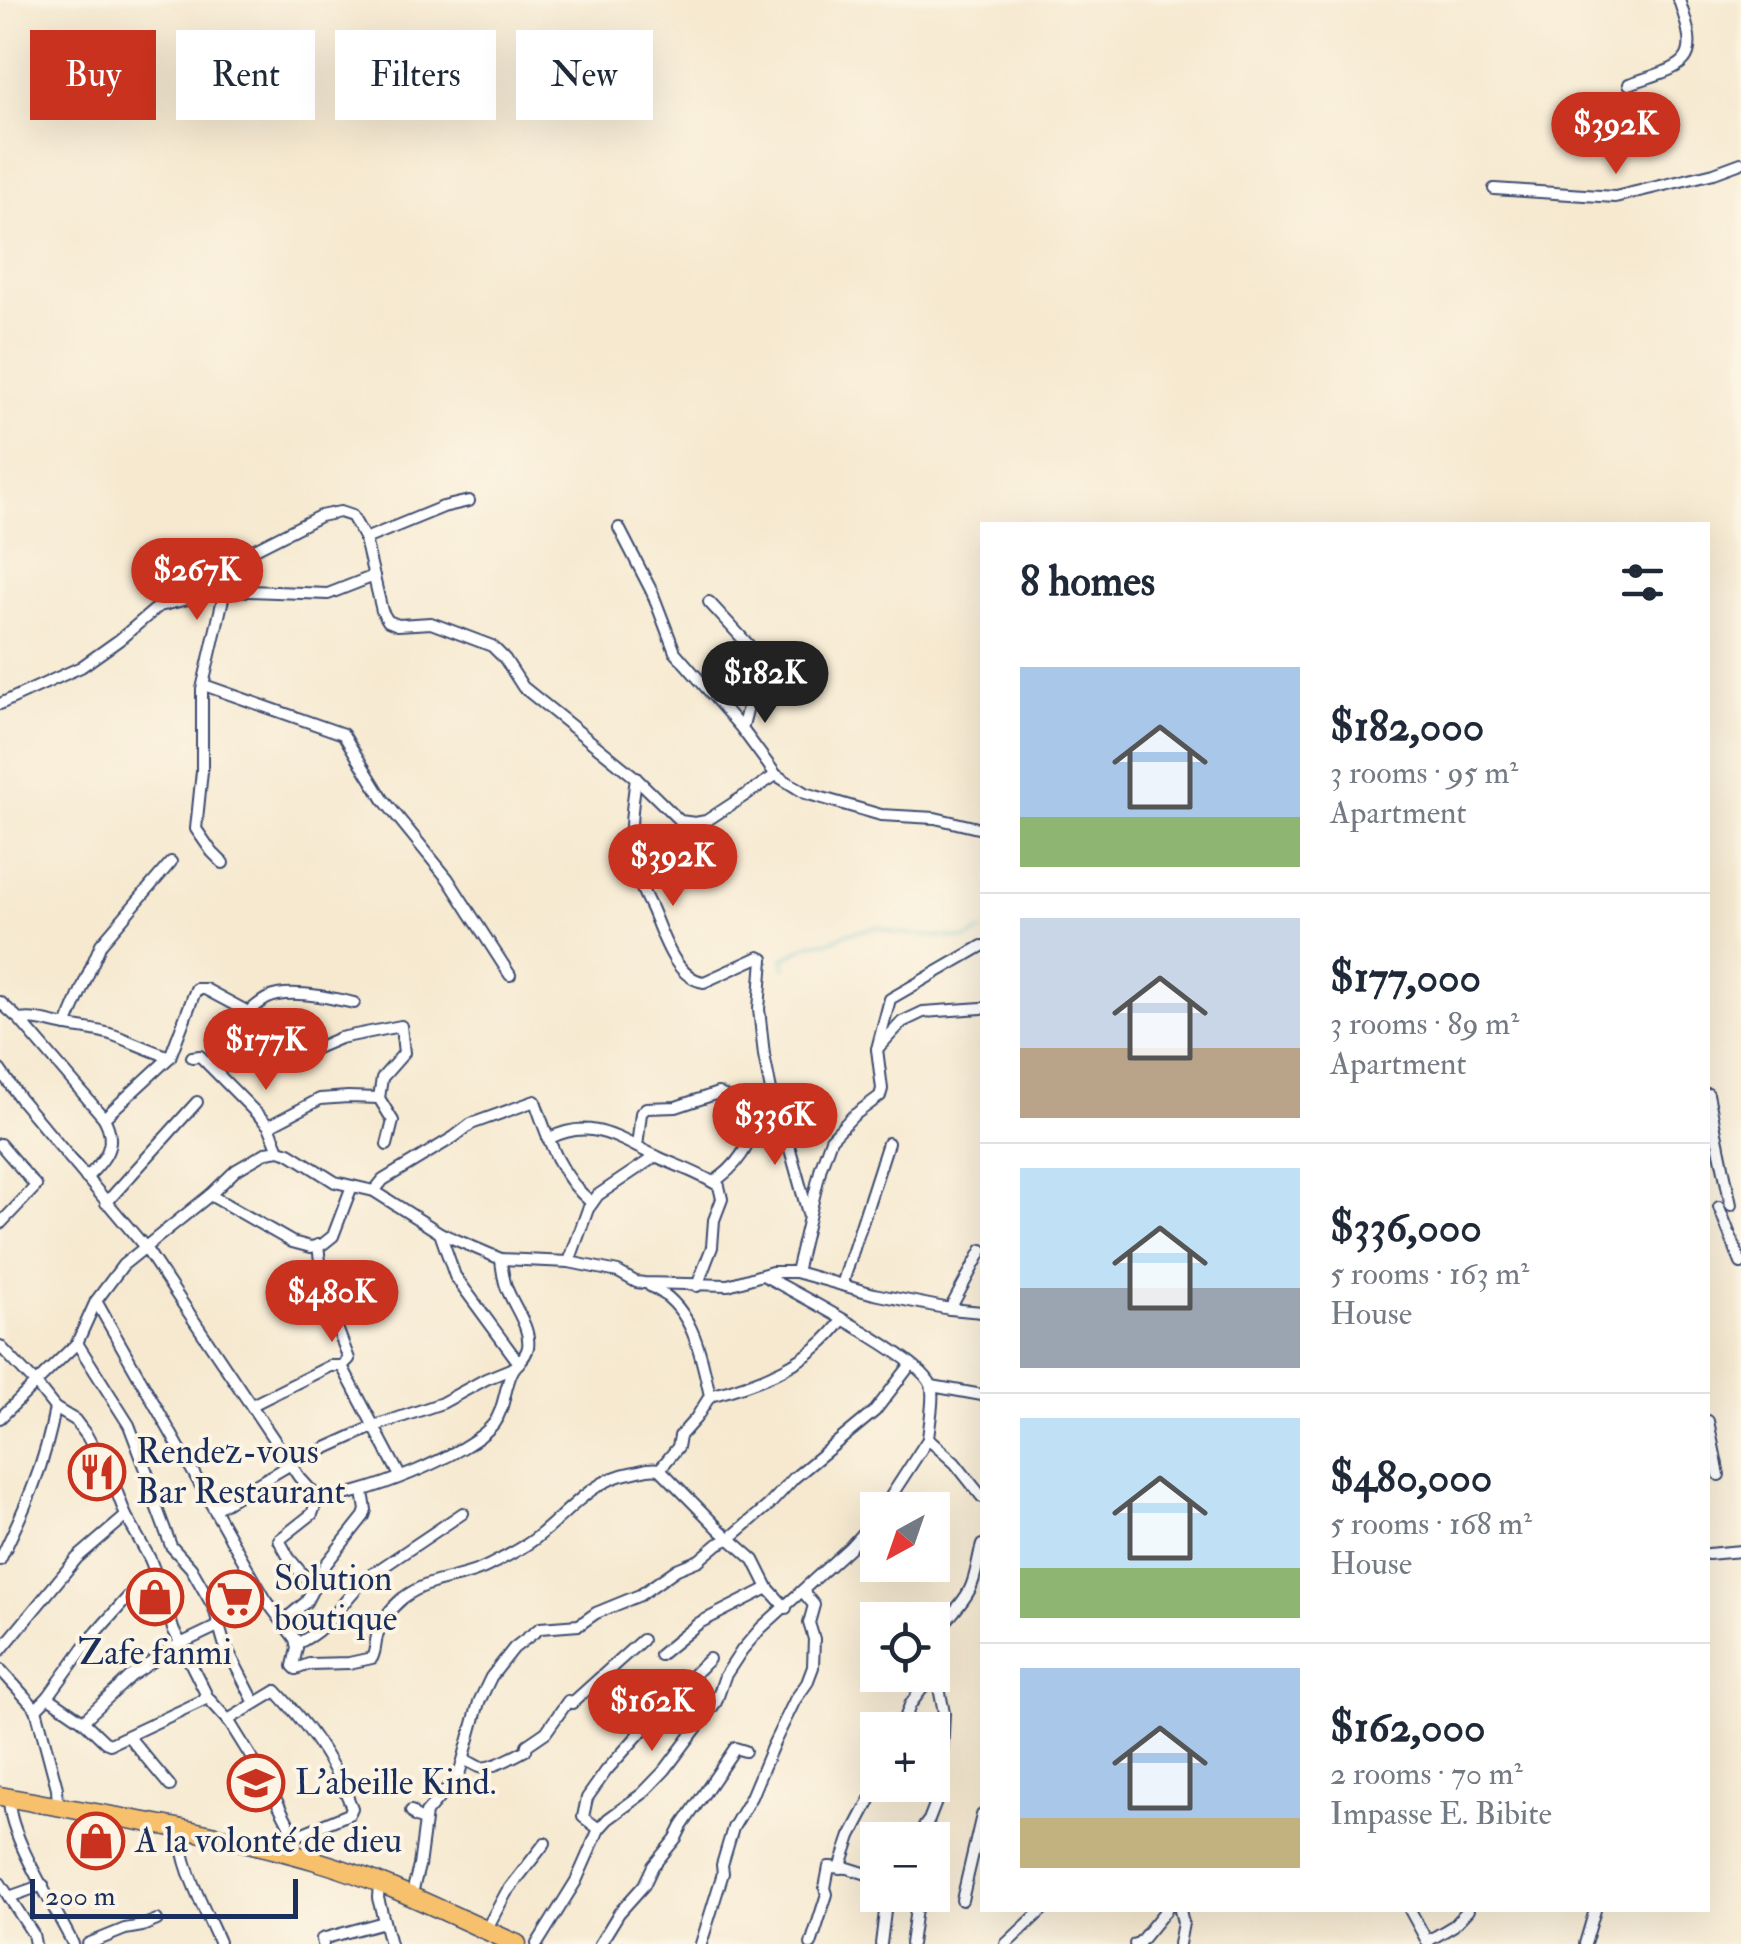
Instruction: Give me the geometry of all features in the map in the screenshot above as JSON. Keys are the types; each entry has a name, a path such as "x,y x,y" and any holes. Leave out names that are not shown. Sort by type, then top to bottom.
{"main road":[{"path":"5,1796 59,1803 180,1829 288,1843 379,1883 412,1891 517,1944"}],"street":[{"path":"1629,84 1671,70 1688,59 1690,39 1678,0"},
{"path":"1494,188 1615,198 1741,164"},
{"path":"365,539 470,500"},
{"path":"224,863 196,829 204,685 225,590 233,570 255,549 320,516 340,512 352,516 365,539 388,622 431,623 492,646 523,687 636,778 680,821 706,821 776,775"},
{"path":"619,528 652,592 676,652 776,775 805,793 882,815 935,818 980,829"},
{"path":"0,704 81,667 158,606 225,590 328,594 374,576"},
{"path":"709,602 766,664 748,702 742,729"},
{"path":"204,685 344,734 382,798 448,879 510,974"},
{"path":"636,778 630,817 634,864 640,886 676,960 694,980 704,982 759,957 763,959 759,1009 764,1055 772,1096 785,1114 788,1142 809,1217"},
{"path":"66,1026 102,944 171,862"},
{"path":"796,1272 831,1139 852,1116 880,1096 878,1048 890,1000 980,947"},
{"path":"104,1118 170,1057 196,989 204,989 248,1012 267,998 284,994 321,995 354,1003"},
{"path":"0,1002 20,1020 112,1132 108,1152 86,1178"},
{"path":"878,1048 902,1022 923,1012 980,1008"},
{"path":"20,1020 34,1018 83,1027 170,1057"},
{"path":"210,1066 278,1052 312,1050 340,1038 401,1026 404,1053 382,1078 379,1098 394,1121 387,1145"},
{"path":"192,1056 200,1056 269,1126 279,1150"},
{"path":"0,1070 144,1246 290,1464 318,1498 363,1492 449,1456 474,1441 493,1424 501,1410 516,1365"},
{"path":"637,1147 641,1113 646,1108 670,1108 718,1093 761,1116 785,1114"},
{"path":"269,1126 320,1100 348,1096 379,1098"},
{"path":"374,1190 383,1180 470,1124 535,1101 569,1181 592,1203"},
{"path":"106,1203 197,1102"},
{"path":"1710,1107 1725,1206 1741,1263"},
{"path":"713,1182 728,1173 748,1148 761,1116"},
{"path":"548,1138 566,1130 591,1129 616,1135 718,1186 722,1200 714,1220 712,1247 698,1286"},
{"path":"842,1285 888,1143"},
{"path":"0,1144 36,1186 0,1224"},
{"path":"0,1418 76,1342 96,1301 123,1265 252,1159 279,1150 335,1182 374,1190 440,1233 500,1259 569,1262 618,1272 657,1289 673,1300 688,1321 710,1396"},
{"path":"569,1262 598,1195 656,1156"},
{"path":"210,1195 292,1242 311,1247 332,1236 352,1186"},
{"path":"440,1233 455,1276 516,1365"},
{"path":"252,1404 330,1366 342,1366 348,1359 324,1294 318,1245"},
{"path":"950,1308 980,1254"},
{"path":"215,1509 290,1464 375,1426 442,1403 524,1358 528,1334 502,1276 500,1259"},
{"path":"644,1284 728,1285 762,1274 796,1272 874,1294 980,1312"},
{"path":"762,1274 884,1344 922,1372 932,1386 928,1440 894,1492"},
{"path":"96,1301 266,1600 296,1644 296,1670 309,1664 372,1658 388,1612 419,1588 480,1570 516,1551 601,1482 647,1466 660,1469 754,1560 768,1588 786,1608"},
{"path":"660,1469 710,1396 785,1370 820,1344 842,1320"},
{"path":"76,1342 130,1425 171,1546 198,1578 214,1608 230,1657 254,1703"},
{"path":"0,1346 54,1408 75,1420 87,1436 150,1559 173,1629 208,1698 228,1720 282,1810 288,1843 349,1814 352,1808 338,1776 276,1690 228,1720"},
{"path":"412,1891 424,1820 459,1775 479,1702 497,1669 520,1644 540,1628 580,1624 596,1613 640,1596 677,1568 699,1560 729,1539 794,1478 875,1411 911,1364"},
{"path":"342,1366 400,1476"},
{"path":"932,1386 980,1395"},
{"path":"0,1560 39,1476 54,1408"},
{"path":"1710,1431 1719,1475"},
{"path":"928,1440 955,1463 980,1494"},
{"path":"283,1621 306,1602 326,1564 364,1516 363,1492"},
{"path":"314,1588 279,1540 312,1514 318,1498"},
{"path":"296,1644 340,1613 368,1577 463,1513"},
{"path":"0,1652 77,1558 126,1516"},
{"path":"537,1944 576,1881 599,1829 665,1770 716,1702 726,1676 761,1628 860,1536"},
{"path":"1710,1554 1741,1551"},
{"path":"950,1618 970,1588 980,1552"},
{"path":"36,1709 87,1643 138,1586 156,1574"},
{"path":"660,1655 700,1623 768,1588"},
{"path":"700,1944 733,1828 813,1667 814,1640 809,1623 814,1605 803,1592"},
{"path":"83,1721 131,1676 180,1644 266,1600"},
{"path":"464,1760 484,1768 526,1750 527,1745 546,1732 568,1700 572,1702 642,1640"},
{"path":"599,1829 583,1818 586,1798 682,1684 709,1659"},
{"path":"0,1669 36,1709 59,1803"},
{"path":"927,1822 936,1802 941,1774 944,1713 939,1692"},
{"path":"48,1697 110,1744 208,1698"},
{"path":"128,1736 170,1786"},
{"path":"600,1944 735,1748 745,1751"},
{"path":"5,1796 17,1838 73,1944"},
{"path":"840,1868 869,1802"},
{"path":"411,1811 424,1820"},
{"path":"962,1900 980,1824"},
{"path":"180,1829 186,1861 220,1942"},
{"path":"485,1930 544,1843"},
{"path":"811,1944 828,1894 825,1888 829,1867 860,1872"},
{"path":"0,1882 33,1934 35,1944"},
{"path":"379,1883 378,1898 390,1944"},
{"path":"9,1897 43,1885"},
{"path":"880,1944 885,1912"},
{"path":"911,1944 916,1912"},
{"path":"1006,1944 1040,1912"},
{"path":"1138,1944 1164,1912"},
{"path":"1179,1944 1183,1923 1180,1912"},
{"path":"1411,1912 1428,1942 1459,1922 1466,1912"},
{"path":"1585,1944 1594,1912"},
{"path":"88,1944 157,1920"},
{"path":"324,1944 322,1938 384,1922"}],"waterway":[{"path":"785,968 783,959 810,944 879,927 896,933 967,939 980,932"}],"place":[{"name":"Rendez-vous Bar Restaurant","path":"97,1472"},
{"name":"Zafe fanmi","path":"155,1597"},
{"name":"Solution boutique","path":"235,1599"},
{"name":"L'abeille Kind.","path":"256,1783"},
{"name":"A la volonté de dieu","path":"96,1841"}]}
